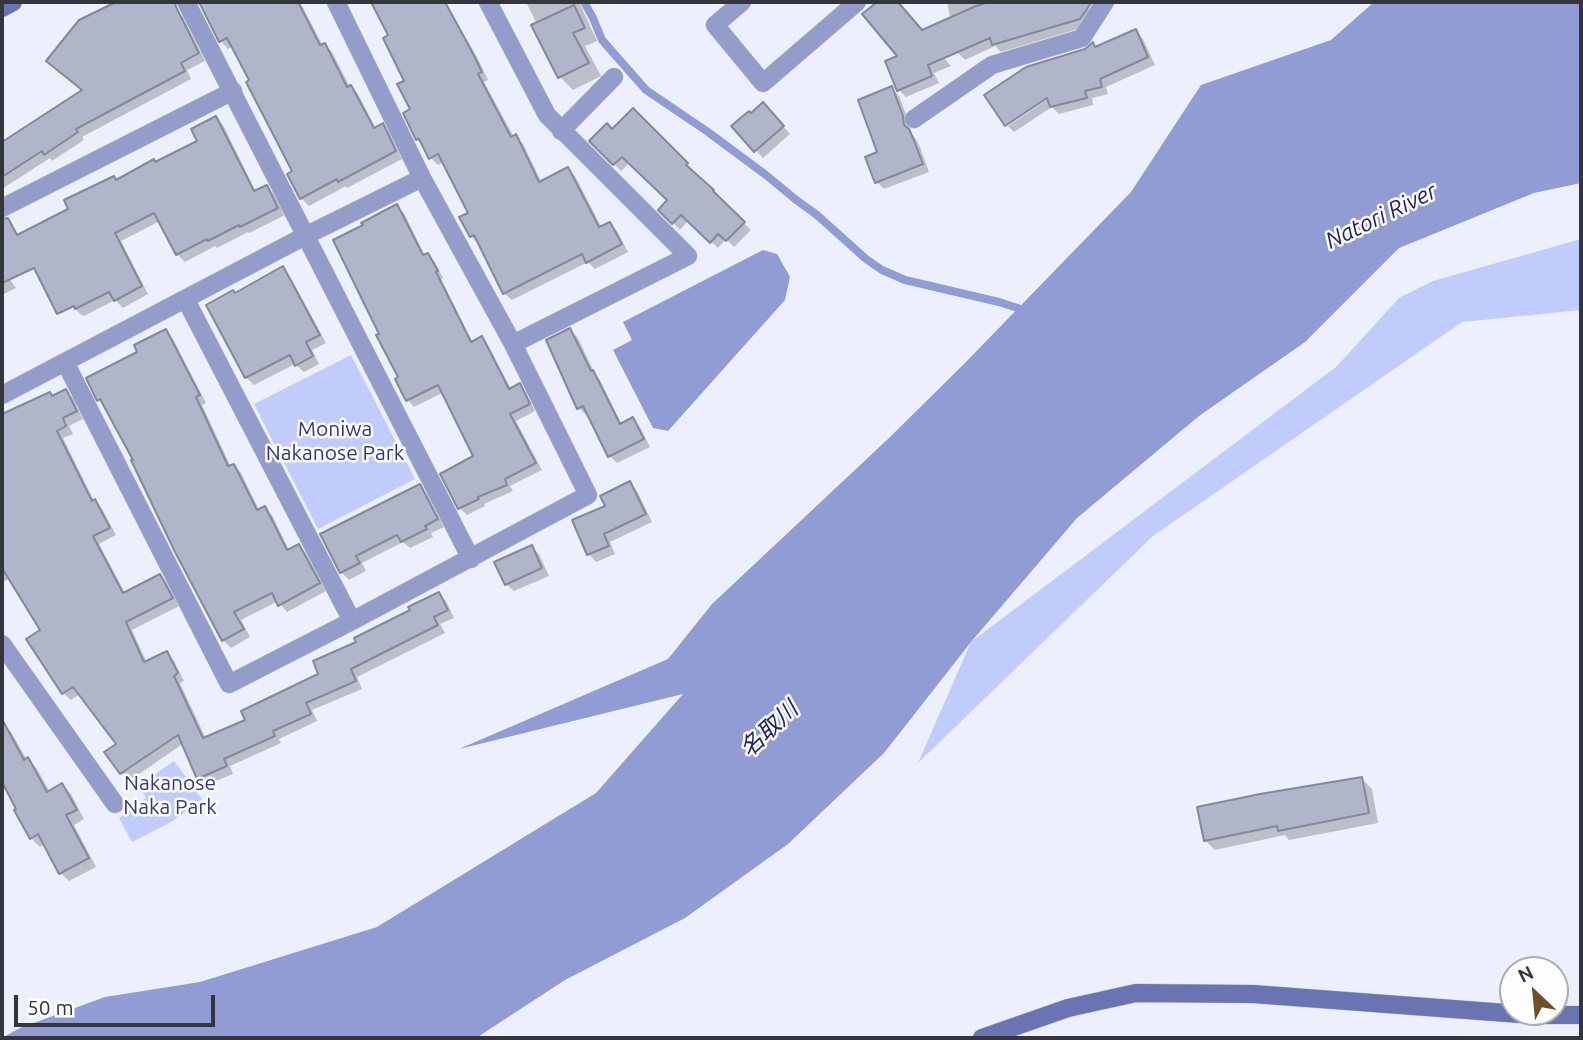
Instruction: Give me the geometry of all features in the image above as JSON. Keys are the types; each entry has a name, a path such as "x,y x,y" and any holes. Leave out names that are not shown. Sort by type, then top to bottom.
{"street":[{"path":"2,8 13,2"},
{"path":"186,2 471,559"},
{"path":"65,362 229,684 471,559 588,495 513,344 422,178 336,2"},
{"path":"488,2 547,115 688,256 513,344"},
{"path":"742,2 715,25 763,83 857,2"},
{"path":"914,119 992,65 1082,38 1105,2"},
{"path":"561,131 614,77"},
{"path":"2,208 233,91"},
{"path":"2,395 305,236 422,178"},
{"path":"186,300 352,621"},
{"path":"2,643 115,804"},
{"path":"982,1038 1068,1008 1136,993 1253,994 1533,1015 1581,1015"}],"green space":[{"path":"1581,239 1581,310 1462,322 1153,536 918,763 971,642 1336,367 1399,298 1433,281"},
{"name":"Moniwa Nakanose Park","path":"351,355 415,479 318,529 254,404"},
{"name":"Nakanose Naka Park","path":"174,761 202,799 173,821 132,842 119,818 146,798 138,786"}],"water":[{"path":"1374,2 1581,2 1581,183 1534,193 1399,248 1305,342 1199,416 1077,518 971,642 884,753 788,844 685,918 565,980 476,1038 2,1038 20,1028 105,997 200,982 377,927 596,793 683,694 459,749 668,659 712,604 889,438 1131,192 1201,85 1331,40"},
{"path":"763,250 777,254 790,277 785,300 668,431 653,428 613,350 632,340 623,322"}],"building":[{"path":"116,2 175,2 199,53 181,63 185,71 76,129 78,132 44,155 42,151 2,177 2,142 82,90 46,61 79,20"},
{"path":"199,2 298,2 320,45 325,43 347,87 351,85 374,128 383,123 396,151 300,199 287,174 292,171 246,82 249,80 227,38 219,42"},
{"path":"371,2 445,2 482,72 478,74 511,137 516,134 539,182 568,167 599,227 610,222 622,244 586,263 582,254 503,294 474,235 470,237 459,217 468,213 438,154 429,159 403,113 410,109 397,84 404,81 383,38 388,35"},
{"path":"877,2 898,2 922,30 989,2 1092,2 1080,19 992,45 990,38 928,65 932,76 897,91 885,61 897,56 862,14"},
{"path":"574,5 585,28 573,33 589,63 558,78 531,25"},
{"path":"1136,29 1148,57 1100,79 1102,87 1085,91 1087,98 1050,107 1047,98 1005,126 984,95 1026,67 1085,49 1093,42 1095,47"},
{"path":"892,86 904,125 909,129 923,164 875,183 865,157 877,152 858,100"},
{"path":"763,102 784,126 754,152 731,126"},
{"path":"633,108 688,163 686,165 745,222 726,241 718,234 710,243 681,215 672,224 658,210 667,200 622,157 613,165 589,141 607,123 612,129"},
{"path":"216,116 254,191 267,185 278,208 176,255 154,213 115,233 142,286 114,301 109,292 75,309 74,306 57,314 34,268 2,283 2,219 8,218 17,235 68,209 64,200 114,176 116,180 154,159 155,162 197,141 191,129"},
{"path":"397,204 423,255 428,253 438,271 436,272 471,342 482,336 509,389 520,383 530,404 510,414 536,463 505,479 507,485 458,509 440,474 473,456 438,385 406,401 395,379 398,377 376,335 379,334 333,240"},
{"path":"283,266 320,335 306,342 313,356 295,366 290,355 245,378 206,305 233,290 235,293"},
{"path":"570,328 620,424 633,417 644,439 608,457 583,406 577,409 546,340"},
{"path":"166,329 200,395 196,397 228,466 234,464 257,510 265,506 287,550 299,544 320,583 278,606 272,593 234,612 244,629 222,641 175,552 133,460 86,378 137,352 134,345"},
{"path":"66,389 77,411 63,418 66,426 57,431 92,501 95,499 110,528 93,536 123,593 160,574 173,598 126,622 144,662 167,651 178,673 174,676 203,738 245,720 241,711 318,674 313,661 356,642 354,638 410,610 408,607 439,592 448,610 434,617 438,625 351,669 356,681 306,703 311,714 273,731 275,736 224,759 227,766 197,779 178,735 120,774 104,752 116,744 73,687 62,694 26,639 40,630 2,568 2,414 50,392 52,396"},
{"path":"630,481 646,514 604,534 609,546 587,555 572,520 605,506 600,496"},
{"path":"420,484 438,519 425,526 427,529 401,542 397,535 356,556 360,563 340,573 320,534"},
{"path":"532,545 542,568 505,585 494,562"},
{"path":"2,719 24,760 28,757 47,792 62,783 77,810 66,815 89,858 59,874 38,834 30,839 2,782"},
{"path":"1362,777 1369,813 1278,831 1277,826 1204,841 1197,807"}],"waterway":[{"path":"584,2 602,40 646,90 766,175 817,215 866,259 905,280 1027,311"}],"water label":[{"name":"Natori River","path":"1381,216"},
{"name":"名取川","path":"769,729"}]}
